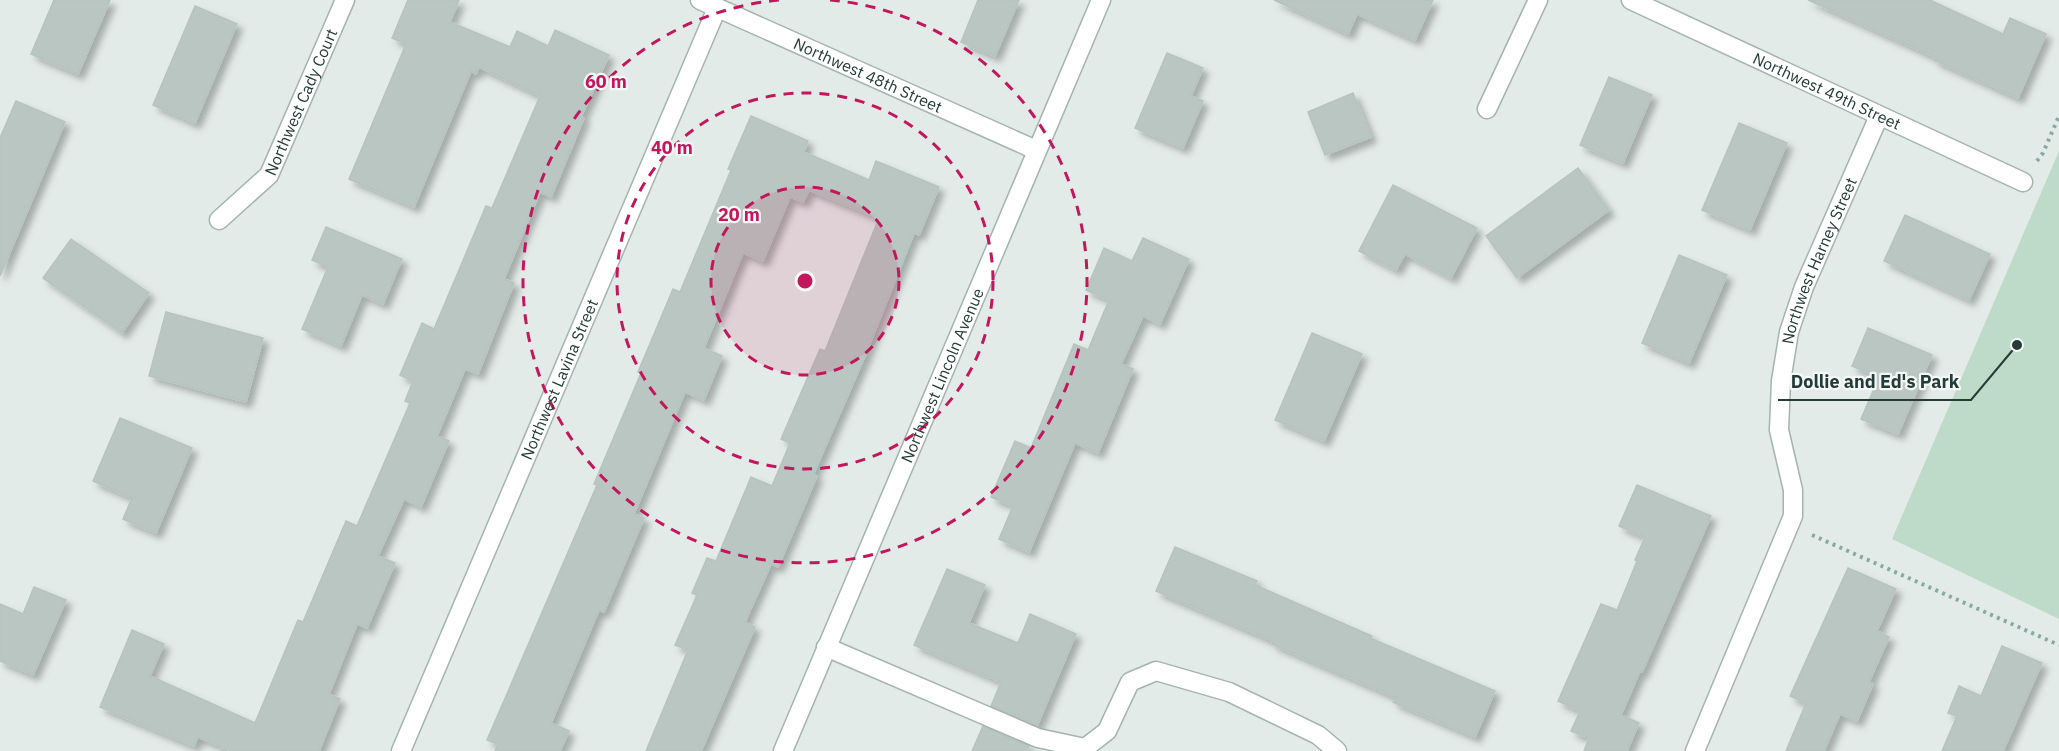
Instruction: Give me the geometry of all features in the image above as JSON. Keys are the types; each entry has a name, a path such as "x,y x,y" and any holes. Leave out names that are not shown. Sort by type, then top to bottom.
{"street":[{"name":"Northwest Cady Court","path":"219,220 269,175 345,0"},
{"name":"Northwest 48th Street","path":"700,0 1036,150"},
{"name":"Northwest Lincoln Avenue","path":"783,751 1101,0"},
{"path":"1487,110 1538,0"},
{"name":"Northwest 49th Street","path":"1630,0 2023,182"},
{"name":"Northwest Lavina Street","path":"401,751 717,8"},
{"name":"Northwest Harney Street","path":"1695,751 1793,516 1793,490 1779,430 1781,381 1789,332 1804,287 1880,116"},
{"path":"826,647 1038,738 1085,748 1107,731 1130,682 1156,671 1228,693 1318,735 1337,751"}],"path":[{"path":"2043,153 2059,116"},
{"path":"1808,533 2059,645"}],"green space":[{"path":"2059,151 2059,619 1892,539"}],"building":[{"path":"54,0 110,0 78,74 31,54"},
{"path":"408,0 459,0 450,22 510,47 517,31 548,46 555,30 609,55 581,117 584,118 551,197 540,192 504,279 514,283 478,374 465,369 437,436 449,441 421,507 404,499 378,556 395,563 367,628 357,624 329,694 340,699 319,751 232,751 198,737 194,746 100,707 132,630 164,644 150,676 255,723 298,620 303,622 346,521 357,526 410,403 405,401 413,381 400,375 422,323 434,329 486,206 492,208 540,96 479,67 476,74 471,71 414,207 349,179 406,44 392,38"},
{"path":"978,0 1019,0 995,56 961,42"},
{"path":"1274,0 1433,0 1415,40 1357,14 1348,34"},
{"path":"1808,0 1930,0 2003,34 2010,18 2046,34 2018,98 1934,60 1935,57"},
{"path":"195,6 237,24 195,123 153,105"},
{"path":"1167,53 1203,68 1191,96 1203,101 1183,148 1135,128"},
{"path":"1609,77 1652,95 1623,163 1580,145"},
{"path":"1353,93 1371,137 1325,155 1308,112"},
{"path":"16,101 65,122 0,276 0,138"},
{"path":"751,116 808,141 804,152 869,180 876,161 939,187 919,235 914,233 865,356 813,475 817,476 778,567 771,564 745,622 755,627 701,751 646,751 688,650 675,645 697,595 692,593 707,558 716,561 751,477 772,486 790,443 781,439 820,349 825,351 879,218 809,190 803,202 790,197 763,261 743,253 704,348 722,356 704,400 685,392 634,514 644,518 604,612 599,610 551,723 569,731 560,751 495,751 498,744 487,740 597,485 594,484 641,373 638,372 673,289 680,292"},
{"path":"1739,123 1787,143 1750,230 1702,210"},
{"path":"1578,168 1609,210 1517,278 1486,236"},
{"path":"1393,185 1477,228 1451,278 1405,254 1396,270 1359,251"},
{"path":"1905,215 1990,254 1969,300 1884,261"},
{"path":"326,227 402,259 383,304 362,295 341,346 302,329 328,267 312,260"},
{"path":"1143,238 1189,259 1160,324 1143,316 1121,364 1133,369 1098,453 1075,443 1029,552 999,539 1013,506 991,497 1015,441 1031,448 1074,344 1088,350 1109,300 1086,290 1104,248 1132,261"},
{"path":"71,239 149,293 122,333 43,278"},
{"path":"1679,255 1727,275 1689,363 1642,343"},
{"path":"166,312 263,338 246,402 149,376"},
{"path":"1868,328 1932,355 1898,434 1861,419 1879,377 1852,366"},
{"path":"1312,333 1362,354 1324,441 1275,420"},
{"path":"120,418 192,448 156,533 123,519 132,498 93,481"},
{"path":"1637,485 1711,516 1621,715 1639,723 1627,751 1584,751 1589,738 1571,731 1580,711 1558,701 1601,604 1617,610 1637,561 1635,560 1645,537 1619,526"},
{"path":"1175,547 1257,581 1255,585 1372,636 1370,638 1495,691 1475,737 1393,702 1395,697 1272,644 1273,641 1156,591"},
{"path":"1848,568 1896,589 1877,631 1889,637 1869,682 1873,684 1857,721 1840,714 1824,751 1786,751 1806,703 1790,696"},
{"path":"947,569 985,585 969,623 1018,643 1030,614 1076,634 1037,726 991,706 1001,682 914,645"},
{"path":"34,587 66,600 33,675 0,661 0,604 23,614"},
{"path":"2002,646 2042,663 2003,751 1942,751 1957,716 1948,713 1959,686 1981,696"},
{"path":"983,726 1029,746 1027,751 972,751"}],"place":[{"name":"Dollie and Ed's Park","path":"2017,345"}]}
